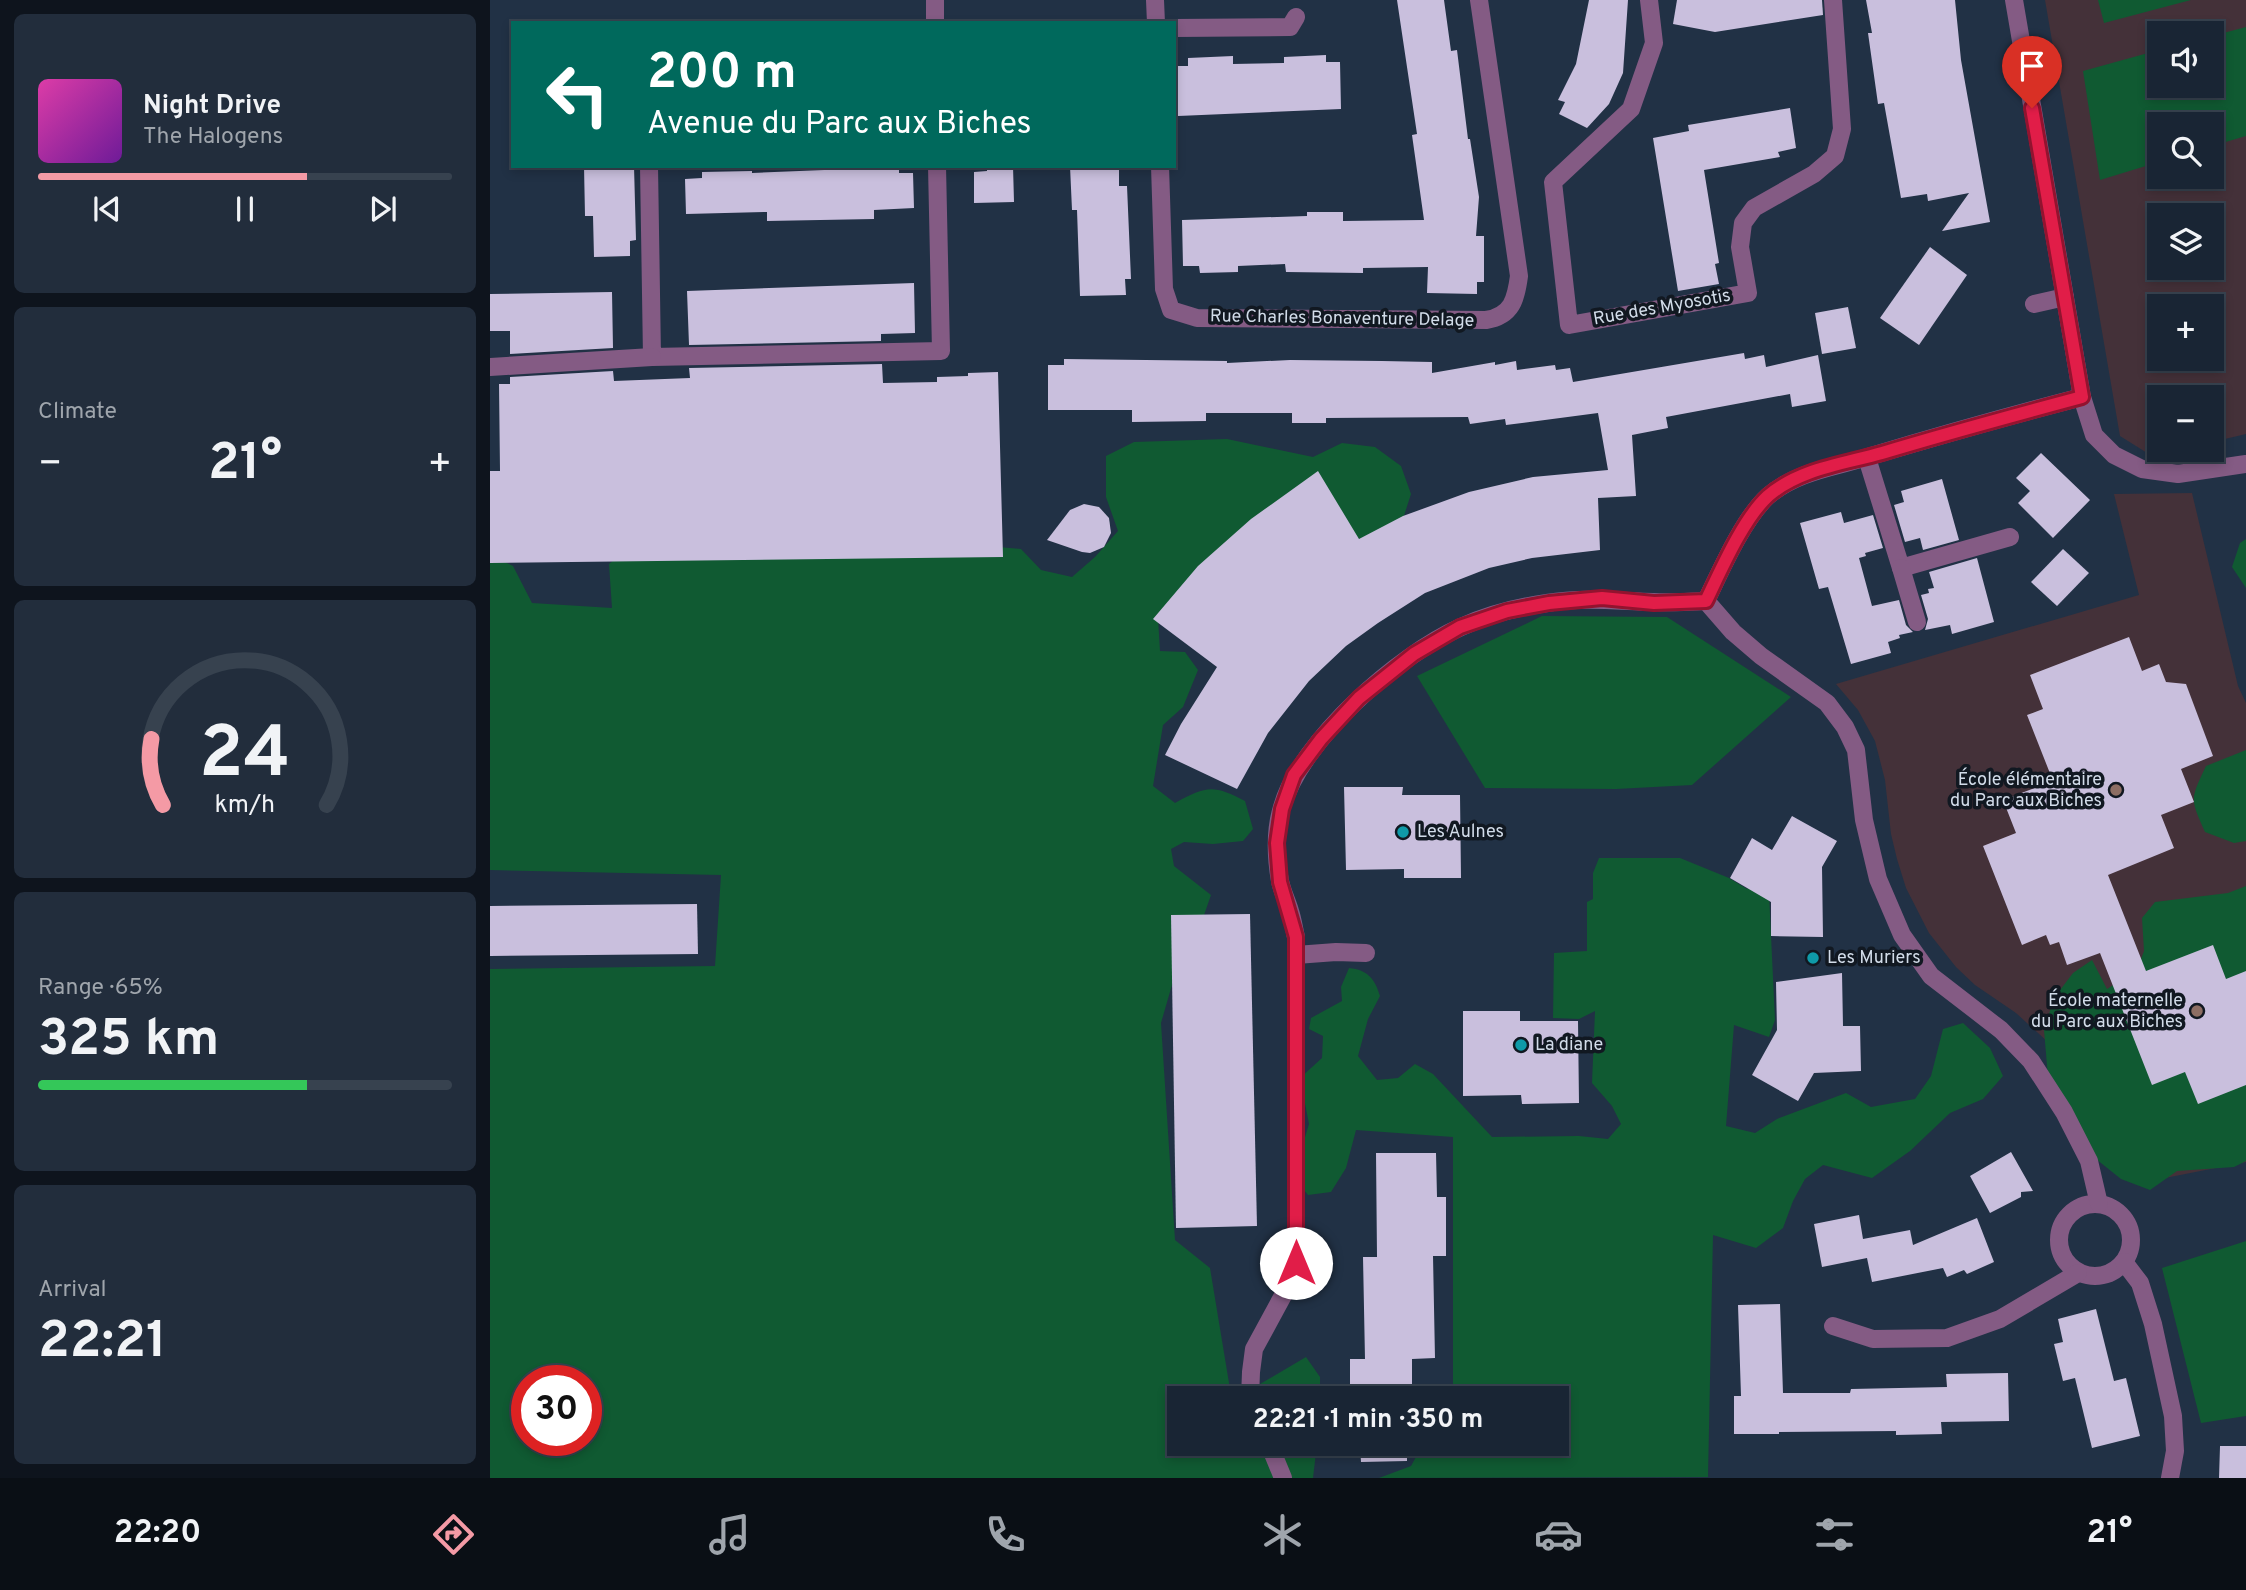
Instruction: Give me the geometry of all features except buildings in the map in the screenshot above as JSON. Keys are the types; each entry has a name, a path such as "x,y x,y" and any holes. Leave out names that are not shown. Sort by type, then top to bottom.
{"street":[{"path":"935,0 935,21"},
{"path":"1155,0 1156,21"},
{"name":"Rue Charles Bonaventure Delage","path":"1160,168 1164,289 1171,310 1197,318 1498,318 1510,309 1516,296 1519,276 1479,0"},
{"name":"Rue des Myosotis","path":"1649,0 1654,43 1631,109 1553,183 1569,325 1748,293 1740,247 1743,223 1754,208 1814,174 1835,156 1842,129 1833,0"},
{"path":"2014,0 2082,397 2094,435 2114,455 2142,470 2178,474 2246,464"},
{"path":"1176,28 1290,27 1296,17"},
{"path":"649,168 652,357"},
{"path":"490,367 652,357 941,351 937,168"},
{"path":"2034,304 2065,297"},
{"path":"1706,601 1724,562 1749,520 1765,499 1784,483 1818,470 1976,424 2082,397"},
{"path":"1867,457 1917,622"},
{"path":"1901,568 2010,537"},
{"path":"1250,1386 1254,1349 1286,1290 1296,1263 1296,937 1280,882 1277,843 1282,809 1294,775 1321,739 1359,698 1414,654 1460,627 1507,611 1549,603 1602,598 1654,603 1706,601"},
{"path":"1706,601 1733,632 1761,656 1826,703 1845,727 1856,750 1864,820 1878,879 1902,935 1931,975 2001,1030 2031,1061 2064,1112 2090,1161 2099,1204"},
{"path":"1296,955 1366,953"},
{"path":"2099,1204 2116,1210 2127,1223 2132,1238 2124,1262 2113,1273 2102,1276 2078,1273 2062,1256 2059,1237 2066,1219 2081,1206 2099,1204"},
{"path":"2124,1262 2140,1283 2153,1324 2174,1416 2175,1451 2170,1478"},
{"path":"1833,1326 1873,1339 1947,1338 2000,1319 2078,1273"},
{"path":"1274,1456 1283,1478"}],"shaded area":[{"path":"2045,0 2246,0 2246,434 2224,439 2224,385 2147,385 2147,453 2120,436"},
{"path":"2192,493 2238,686 2246,703 2246,1162 2165,1178 2061,1054 2016,1013 1975,985 1956,967 1929,933 1906,888 1897,859 1891,834 1885,780 1875,741 1858,710 1836,684 2139,595 2114,494"}],"green space":[{"path":"2098,0 2191,0 2104,23"},
{"path":"2246,27 2246,136 2224,142 2224,112 2147,112 2147,166 2100,180 2083,71 2147,53 2147,98 2224,98 2224,33"},
{"path":"1227,439 1313,457 1342,443 1375,447 1401,466 1411,494 1402,522 1381,537 1355,539 1158,618 1160,651 1185,652 1198,670 1183,707 1163,725 1153,786 1175,803 1202,790 1225,792 1245,801 1253,829 1243,841 1213,844 1184,842 1171,849 1174,866 1211,895 1203,918 1187,933 1161,1023 1175,1240 1210,1268 1230,1386 1167,1386 1167,1456 1316,1456 1313,1478 490,1478 490,969 715,966 721,875 490,870 490,555 513,566 532,603 612,608 609,564 649,530 874,536 1021,549 1041,570 1072,577 1095,557 1118,531 1106,497 1106,456 1134,442"},
{"path":"2246,539 2246,588 2232,567 2240,543"},
{"path":"1542,616 1667,617 1791,697 1692,785 1616,789 1485,788 1417,676"},
{"path":"2246,750 2246,841 2234,843 2205,832 2194,799 2206,766"},
{"path":"1599,858 1680,858 1729,878 1747,889 1751,883 1769,893 1775,1020 1769,1037 1734,1025 1726,1126 1755,1133 1777,1119 1846,1093 1871,1107 1915,1099 1931,1076 1943,1029 1963,1023 1990,1048 2003,1076 1983,1099 1950,1113 1910,1151 1872,1178 1823,1165 1805,1179 1783,1228 1756,1248 1713,1235 1708,1477 1379,1478 1411,1466 1416,1456 1569,1456 1569,1386 1453,1386 1453,1137 1356,1130 1346,1168 1331,1192 1308,1195 1296,1180 1299,1157 1309,1124 1300,1078 1322,1058 1323,1036 1309,1029 1311,1018 1342,1001 1341,987 1349,968 1366,973 1373,980 1380,996 1368,1019 1358,1056 1377,1080 1398,1078 1415,1064 1433,1074 1492,1137 1579,1136 1608,1139 1621,1124 1612,1106 1592,1083 1595,1011 1579,1019 1553,1018 1554,953 1587,951 1587,902 1593,899 1593,873"},
{"path":"2246,886 2246,1161 2234,1167 2177,1171 2150,1190 2121,1179 2081,1147 2048,1077 2044,1030 2054,998 2073,973 2092,960 2107,989 2137,970 2144,951 2142,918 2155,902 2228,893"},
{"path":"2246,1241 2246,1416 2201,1423 2162,1268"},
{"path":"1306,1357 1320,1377 1320,1386 1255,1386"}],"place":[{"name":"École élémentaire du Parc aux Biches","path":"2116,790"},
{"name":"Les Aulnes","path":"1403,832"},
{"name":"Les Muriers","path":"1813,958"},
{"name":"École maternelle du Parc aux Biches","path":"2197,1011"},
{"name":"La diane","path":"1521,1045"}],"route":[{"path":"1296,1263 1296,937 1280,882 1277,843 1282,809 1294,775 1321,739 1359,698 1414,654 1460,627 1507,611 1549,603 1602,598 1654,603 1706,601 1724,562 1749,520 1765,499 1784,483 1818,470 1976,424 2082,397 2032,108"}]}
